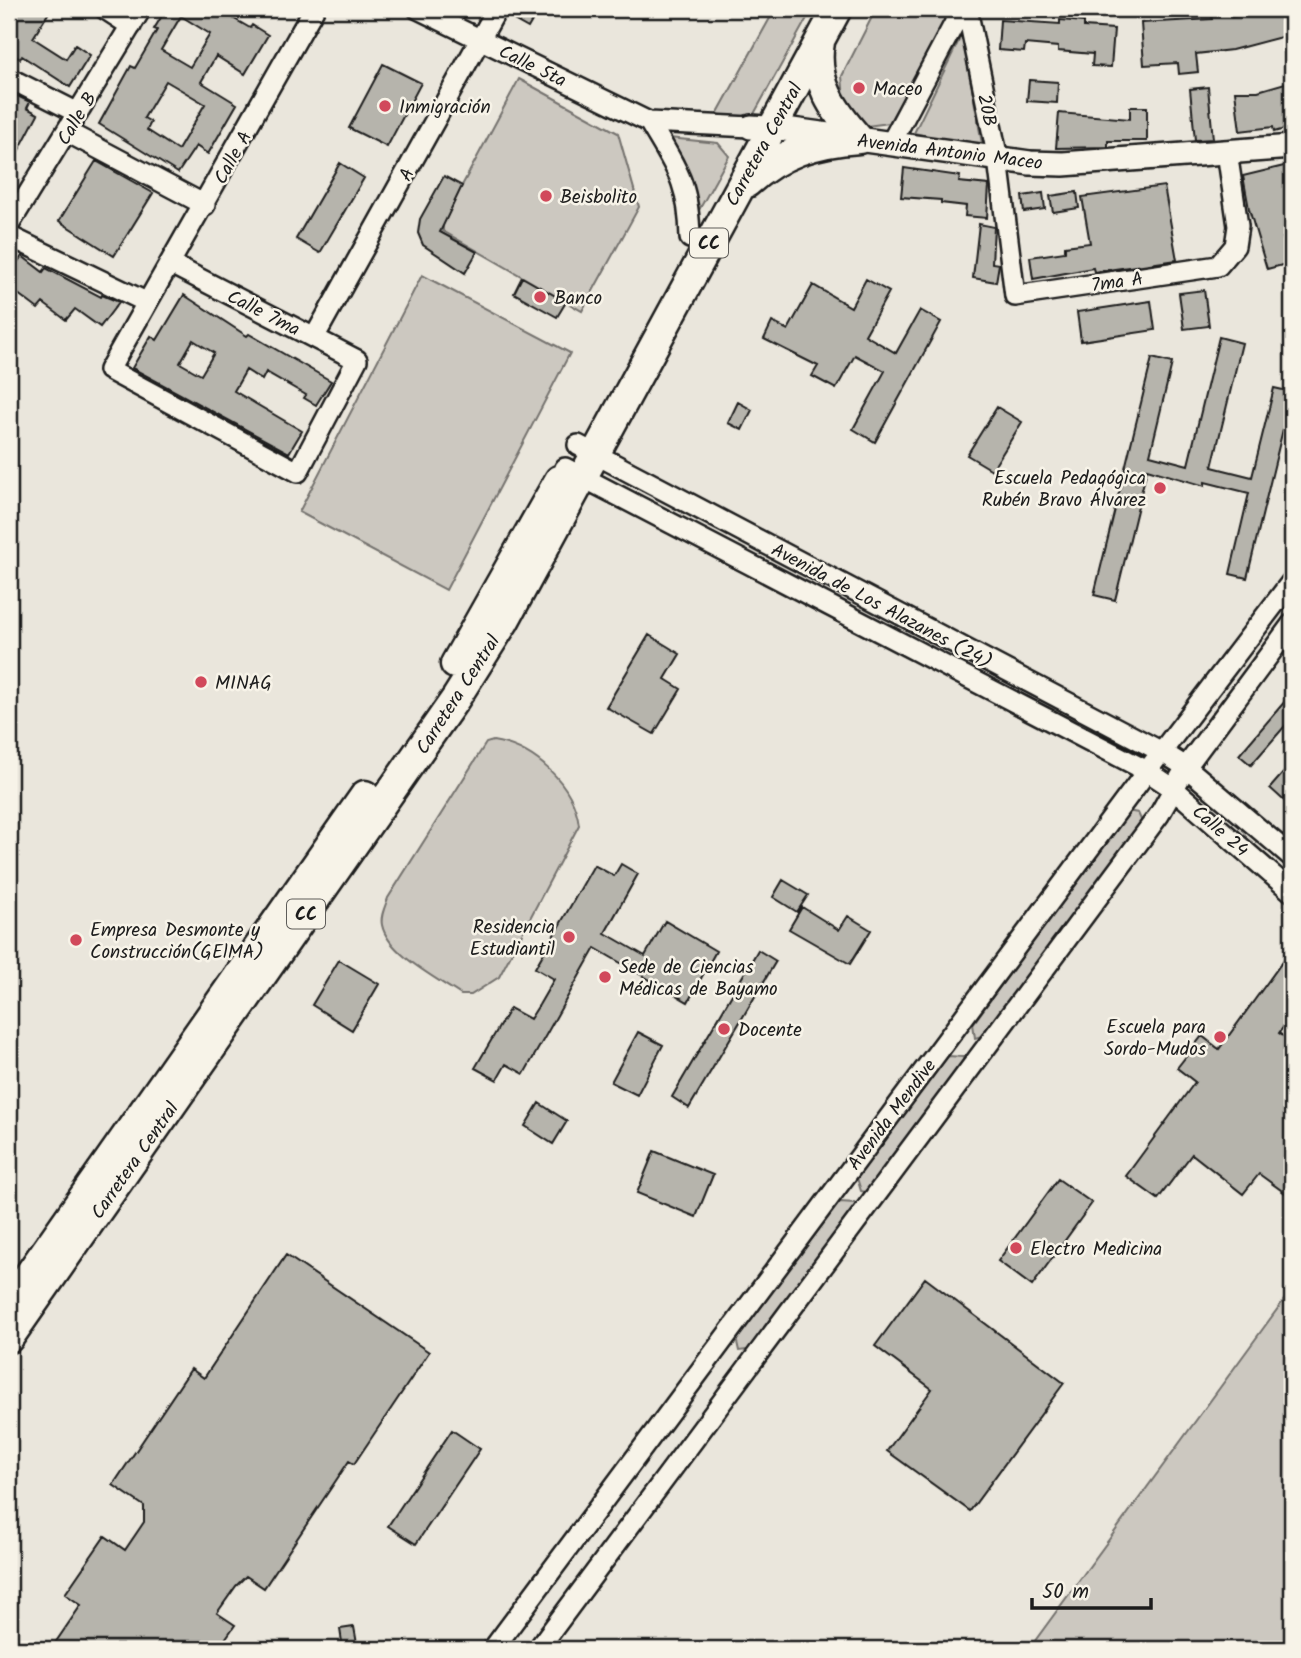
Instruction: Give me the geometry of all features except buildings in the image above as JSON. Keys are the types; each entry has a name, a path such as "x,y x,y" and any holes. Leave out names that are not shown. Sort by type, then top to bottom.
{"highway":[{"name":"Carretera Central","path":"9,1303 441,688 580,461 734,198 761,128 818,9"},
{"name":"Carretera Central","path":"9,1338 456,698 504,622 690,238 838,9"},
{"path":"820,40 818,69 827,97 839,117 859,139"},
{"path":"734,198 748,181 770,164 796,150 825,142 859,139"}],"main road":[{"name":"Avenida Antonio Maceo","path":"761,128 998,159 1063,164 1292,147"}],"street":[{"path":"105,9 131,26"},
{"name":"Calle B","path":"9,225 141,9"},
{"name":"Calle A","path":"314,9 109,370 298,472 357,360"},
{"name":"Calle 5ta","path":"418,9 649,122"},
{"name":"A","path":"314,338 497,9"},
{"path":"891,143 965,9"},
{"name":"20B","path":"965,9 998,159 1015,296"},
{"path":"9,78 78,113"},
{"path":"649,122 684,182 689,207 690,238"},
{"name":"Avenida Antonio Maceo","path":"649,122 761,128"},
{"path":"66,132 205,205"},
{"name":"7ma A","path":"1015,296 1218,267 1235,246 1238,226 1227,152"},
{"path":"9,236 146,302"},
{"name":"Calle 7ma","path":"171,264 357,360"},
{"name":"Avenida de Los Alazanes (24)","path":"580,461 1161,752 1186,767"},
{"name":"Avenida de Los Alazanes (24)","path":"580,461 1147,771"},
{"name":"Avenida Mendive","path":"493,1649 1161,752 1292,581"},
{"name":"Avenida Mendive","path":"538,1649 1158,815 1186,767 1292,624"},
{"name":"Calle 24","path":"1186,767 1292,857"},
{"name":"Calle 24","path":"1147,771 1174,789 1292,892"}],"shaded area":[{"path":"775,9 812,9 754,114 735,119 716,116"},
{"path":"876,9 953,9 889,123 867,126 845,111 842,76"},
{"path":"962,34 983,149 914,133"},
{"name":"Beisbolito","path":"519,79 618,133 639,207 582,311 443,231 443,221"},
{"path":"669,138 718,143 729,156 698,212 683,159"},
{"path":"422,275 570,353 446,590 299,512"},
{"path":"493,741 523,751 550,770 569,795 579,825 499,977 471,995 461,995 404,956 386,936 382,918 388,898 486,743"},
{"path":"1127,811 1138,813 1142,822 992,1033 975,1038 973,1024"},
{"path":"948,1056 963,1057 964,1069 873,1194 861,1191 857,1178"},
{"path":"840,1202 855,1203 855,1215 755,1349 739,1351 736,1338"},
{"path":"1292,1289 1292,1649 1029,1649"}],"place":[{"name":"Maceo","path":"859,88"},
{"name":"Inmigración","path":"385,106"},
{"name":"Beisbolito","path":"546,196"},
{"name":"Banco","path":"540,297"},
{"name":"Escuela Pedagógica Rubén Bravo Álvarez","path":"1160,488"},
{"name":"MINAG","path":"201,682"},
{"name":"Residencia Estudiantil","path":"569,937"},
{"name":"Empresa Desmonte y Construcción(GElMA)","path":"76,940"},
{"name":"Sede de Ciencias Médicas de Bayamo","path":"605,977"},
{"name":"Docente","path":"724,1029"},
{"name":"Escuela para Sordo-Mudos","path":"1220,1037"},
{"name":"Electro Medicina","path":"1016,1248"}]}
